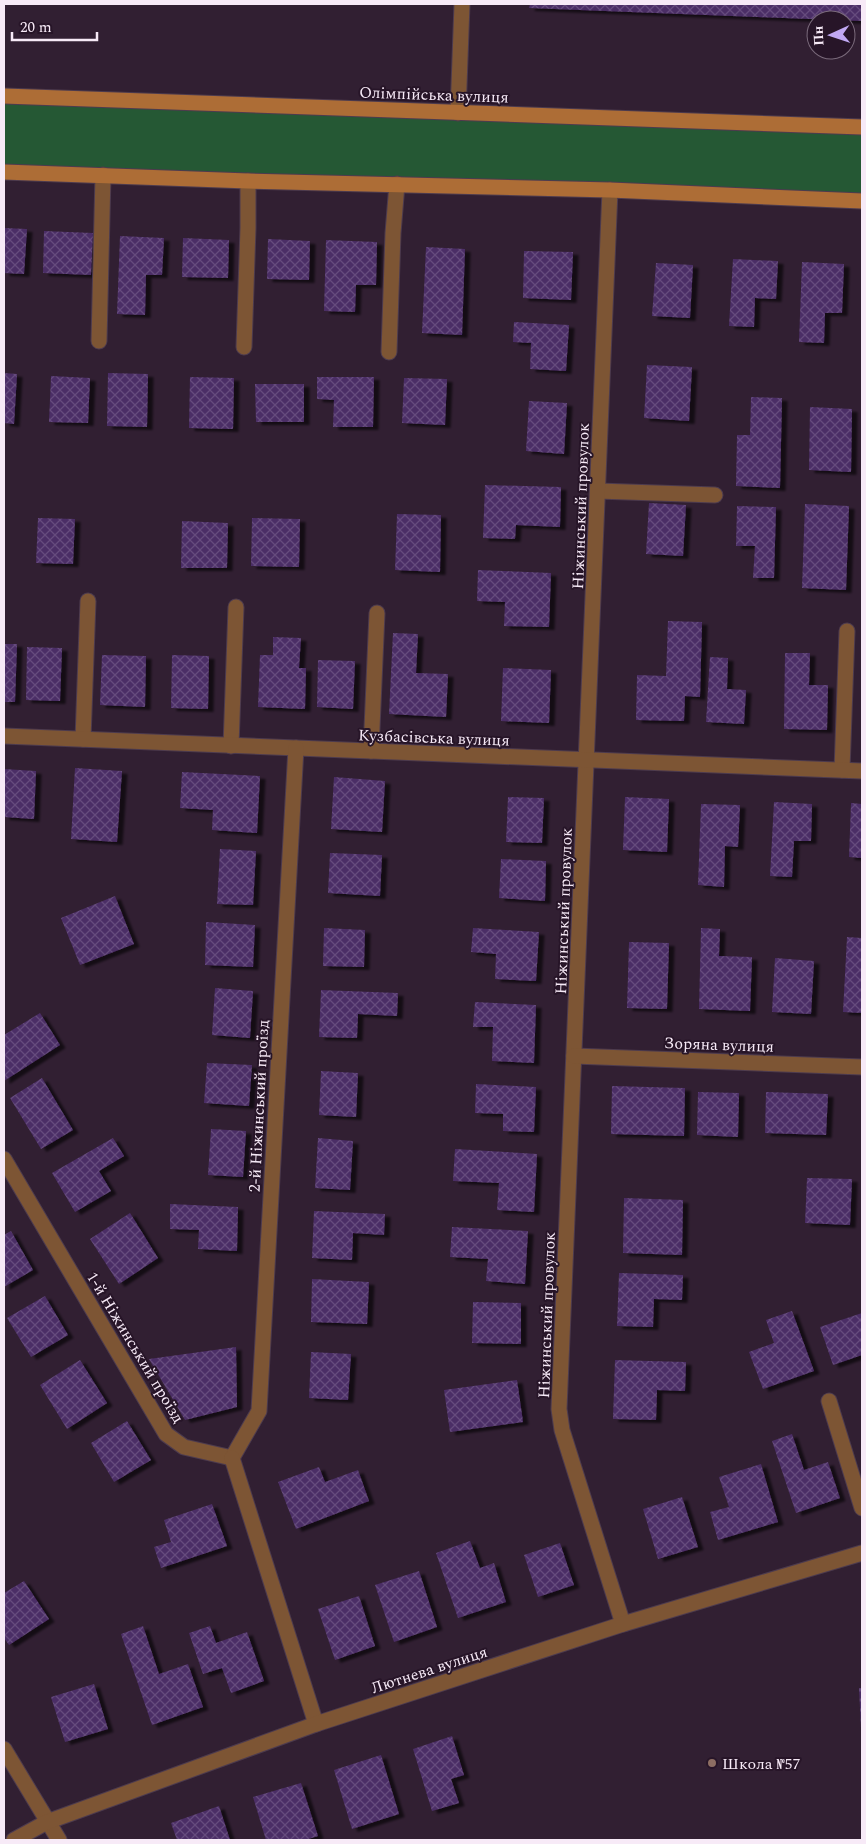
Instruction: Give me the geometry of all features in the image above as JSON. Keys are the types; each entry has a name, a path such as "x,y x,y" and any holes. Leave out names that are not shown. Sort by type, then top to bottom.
{"main road":[{"name":"Олімпійська вулиця","path":"4,96 862,127"},
{"path":"4,172 248,181 610,190 862,202"}],"street":[{"path":"458,113 462,4"},
{"path":"99,341 104,175"},
{"path":"244,347 248,181"},
{"path":"389,352 393,234 398,184"},
{"name":"Ніжинський провулок","path":"610,190 560,1419 623,1624"},
{"path":"598,491 716,496"},
{"path":"83,739 88,601"},
{"path":"231,746 236,607"},
{"path":"371,752 377,613"},
{"path":"842,770 847,631"},
{"name":"Кузбасівська вулиця","path":"4,736 862,771"},
{"name":"2-й Ніжинський проїзд","path":"232,1458 258,1411 296,748"},
{"name":"Зоряна вулиця","path":"574,1056 862,1067"},
{"name":"1-й Ніжинський проїзд","path":"4,1159 166,1434 184,1447 232,1458"},
{"path":"829,1401 862,1508"},
{"path":"232,1458 316,1724"},
{"name":"Лютнева вулиця","path":"14,1840 47,1822 316,1724 623,1624 862,1553"},
{"path":"4,1749 59,1840"}],"green space":[{"path":"4,97 862,127 862,202 4,171"}],"building":[{"path":"530,4 862,4 862,21 856,21 856,10 806,10 806,19 529,8"},
{"path":"4,228 27,229 24,274 4,273"},
{"path":"44,231 93,233 91,275 43,273"},
{"path":"120,236 164,238 162,275 146,275 145,315 117,314"},
{"path":"183,238 229,240 228,278 182,277"},
{"path":"268,239 310,241 309,280 267,279"},
{"path":"326,240 377,242 376,285 356,285 355,312 324,311"},
{"path":"426,247 465,249 462,335 422,333"},
{"path":"524,251 573,252 571,300 523,298"},
{"path":"733,259 778,261 776,299 755,298 754,327 729,326"},
{"path":"802,262 844,264 842,313 825,313 824,343 799,342"},
{"path":"656,263 693,265 690,318 652,316"},
{"path":"514,322 569,325 566,371 530,369 531,343 513,342"},
{"path":"647,365 692,367 689,421 644,418"},
{"path":"4,373 17,374 14,424 4,423"},
{"path":"108,373 148,374 147,427 107,426"},
{"path":"51,376 90,378 88,423 49,422"},
{"path":"190,377 234,378 233,429 189,428"},
{"path":"317,377 374,377 373,427 333,427 334,400 317,399"},
{"path":"404,378 447,379 445,425 402,423"},
{"path":"255,384 304,384 304,422 256,422"},
{"path":"751,397 782,398 780,488 736,486 737,435 750,435"},
{"path":"529,401 567,403 564,454 526,451"},
{"path":"810,407 852,409 851,472 809,470"},
{"path":"485,485 561,487 560,527 516,525 515,539 483,538"},
{"path":"649,503 686,505 683,556 646,554"},
{"path":"805,504 849,506 846,590 802,588"},
{"path":"737,506 776,507 774,578 753,578 755,546 736,546"},
{"path":"397,514 441,515 440,572 395,570"},
{"path":"38,518 75,519 73,564 36,563"},
{"path":"252,518 300,519 299,567 251,566"},
{"path":"182,521 228,523 227,568 181,568"},
{"path":"478,570 551,573 549,627 504,626 505,602 477,601"},
{"path":"668,621 702,622 700,697 685,696 684,721 636,720 637,675 666,676"},
{"path":"393,633 418,634 416,673 448,674 446,717 389,714"},
{"path":"273,637 301,638 299,668 306,668 305,709 258,707 260,655 273,655"},
{"path":"4,644 17,644 15,702 4,702"},
{"path":"27,647 62,648 60,701 26,700"},
{"path":"785,653 810,653 809,685 828,685 827,730 784,729"},
{"path":"102,655 146,656 145,707 100,705"},
{"path":"172,655 209,656 208,709 171,708"},
{"path":"710,657 728,658 727,689 746,690 744,724 706,722"},
{"path":"318,660 355,661 353,709 317,707"},
{"path":"503,668 551,670 549,723 501,721"},
{"path":"75,768 122,771 117,842 71,839"},
{"path":"4,769 36,771 34,819 4,817"},
{"path":"182,772 260,776 257,833 212,830 213,810 180,808"},
{"path":"334,777 385,781 382,832 331,829"},
{"path":"508,797 544,798 542,843 506,842"},
{"path":"625,797 669,799 667,852 623,850"},
{"path":"774,802 812,804 811,841 794,841 792,877 770,876"},
{"path":"851,803 862,804 862,858 849,857"},
{"path":"701,804 740,805 738,847 725,846 724,887 698,885"},
{"path":"220,849 256,851 253,905 217,904"},
{"path":"330,853 382,855 380,896 328,893"},
{"path":"501,859 546,861 545,901 499,898"},
{"path":"115,896 134,944 80,965 61,918"},
{"path":"206,922 255,925 253,967 205,965"},
{"path":"324,928 365,930 364,967 323,966"},
{"path":"473,928 539,932 536,981 495,979 496,954 471,952"},
{"path":"701,928 720,929 719,956 752,957 750,1011 699,1009"},
{"path":"847,937 862,938 862,1013 843,1012"},
{"path":"629,942 669,943 667,1009 627,1008"},
{"path":"775,958 814,961 811,1014 772,1012"},
{"path":"215,988 253,991 250,1038 212,1035"},
{"path":"321,990 398,993 397,1016 358,1014 357,1038 319,1037"},
{"path":"475,1002 536,1005 534,1063 492,1061 493,1027 473,1027"},
{"path":"40,1013 60,1045 4,1081 4,1035"},
{"path":"207,1063 252,1065 249,1106 204,1103"},
{"path":"321,1071 358,1073 356,1117 319,1115"},
{"path":"42,1078 73,1130 41,1149 10,1098"},
{"path":"476,1084 536,1087 534,1132 503,1131 503,1114 475,1113"},
{"path":"612,1086 685,1088 684,1136 611,1134"},
{"path":"698,1092 739,1093 738,1137 697,1135"},
{"path":"766,1092 828,1094 826,1135 765,1133"},
{"path":"211,1129 246,1131 243,1177 208,1175"},
{"path":"113,1138 124,1156 99,1171 111,1191 75,1212 52,1173"},
{"path":"318,1138 353,1141 350,1190 315,1188"},
{"path":"455,1149 537,1154 534,1212 497,1210 499,1183 453,1181"},
{"path":"807,1178 852,1179 850,1225 805,1223"},
{"path":"624,1198 683,1200 682,1255 623,1253"},
{"path":"170,1204 238,1207 237,1251 198,1249 199,1230 170,1229"},
{"path":"314,1211 385,1214 384,1235 353,1233 352,1260 312,1258"},
{"path":"130,1213 158,1258 119,1284 90,1239"},
{"path":"452,1227 528,1231 525,1284 486,1281 488,1259 450,1257"},
{"path":"11,1231 33,1270 4,1287 4,1235"},
{"path":"619,1273 683,1275 682,1300 654,1299 653,1327 617,1326"},
{"path":"312,1279 369,1282 367,1324 311,1322"},
{"path":"45,1296 68,1335 31,1357 7,1318"},
{"path":"473,1302 521,1303 521,1344 472,1343"},
{"path":"792,1311 814,1371 763,1389 749,1352 774,1343 766,1320"},
{"path":"862,1313 862,1355 833,1365 820,1327"},
{"path":"236,1347 237,1407 185,1420 149,1359"},
{"path":"311,1352 351,1354 348,1400 309,1398"},
{"path":"80,1360 107,1403 67,1429 40,1385"},
{"path":"615,1360 686,1362 685,1391 657,1390 656,1420 613,1419"},
{"path":"517,1380 523,1422 450,1432 444,1390"},
{"path":"127,1421 151,1460 114,1482 91,1443"},
{"path":"792,1434 804,1470 828,1462 840,1498 796,1513 772,1441"},
{"path":"761,1464 778,1522 718,1540 710,1512 729,1507 719,1477"},
{"path":"319,1467 325,1482 358,1470 369,1501 296,1529 278,1482"},
{"path":"682,1497 698,1547 658,1559 643,1509"},
{"path":"212,1504 227,1546 161,1568 154,1547 171,1542 164,1520"},
{"path":"470,1541 480,1568 494,1563 506,1602 458,1618 436,1553"},
{"path":"560,1543 574,1585 538,1597 524,1555"},
{"path":"419,1571 437,1627 394,1642 375,1585"},
{"path":"24,1581 49,1619 9,1645 4,1638 4,1593"},
{"path":"359,1596 375,1646 335,1660 318,1609"},
{"path":"143,1626 159,1674 188,1664 203,1707 152,1725 121,1634"},
{"path":"210,1626 216,1643 247,1632 264,1681 231,1693 222,1668 203,1674 189,1633"},
{"path":"94,1684 108,1729 65,1742 51,1697"},
{"path":"859,1688 862,1688 862,1728 861,1728"},
{"path":"452,1736 464,1775 451,1779 459,1803 432,1811 413,1749"},
{"path":"381,1755 399,1814 352,1829 334,1770"},
{"path":"301,1783 318,1836 305,1840 266,1840 253,1797"},
{"path":"219,1806 230,1840 177,1840 171,1823"}],"place":[{"name":"Школа №57","path":"712,1763"}]}
